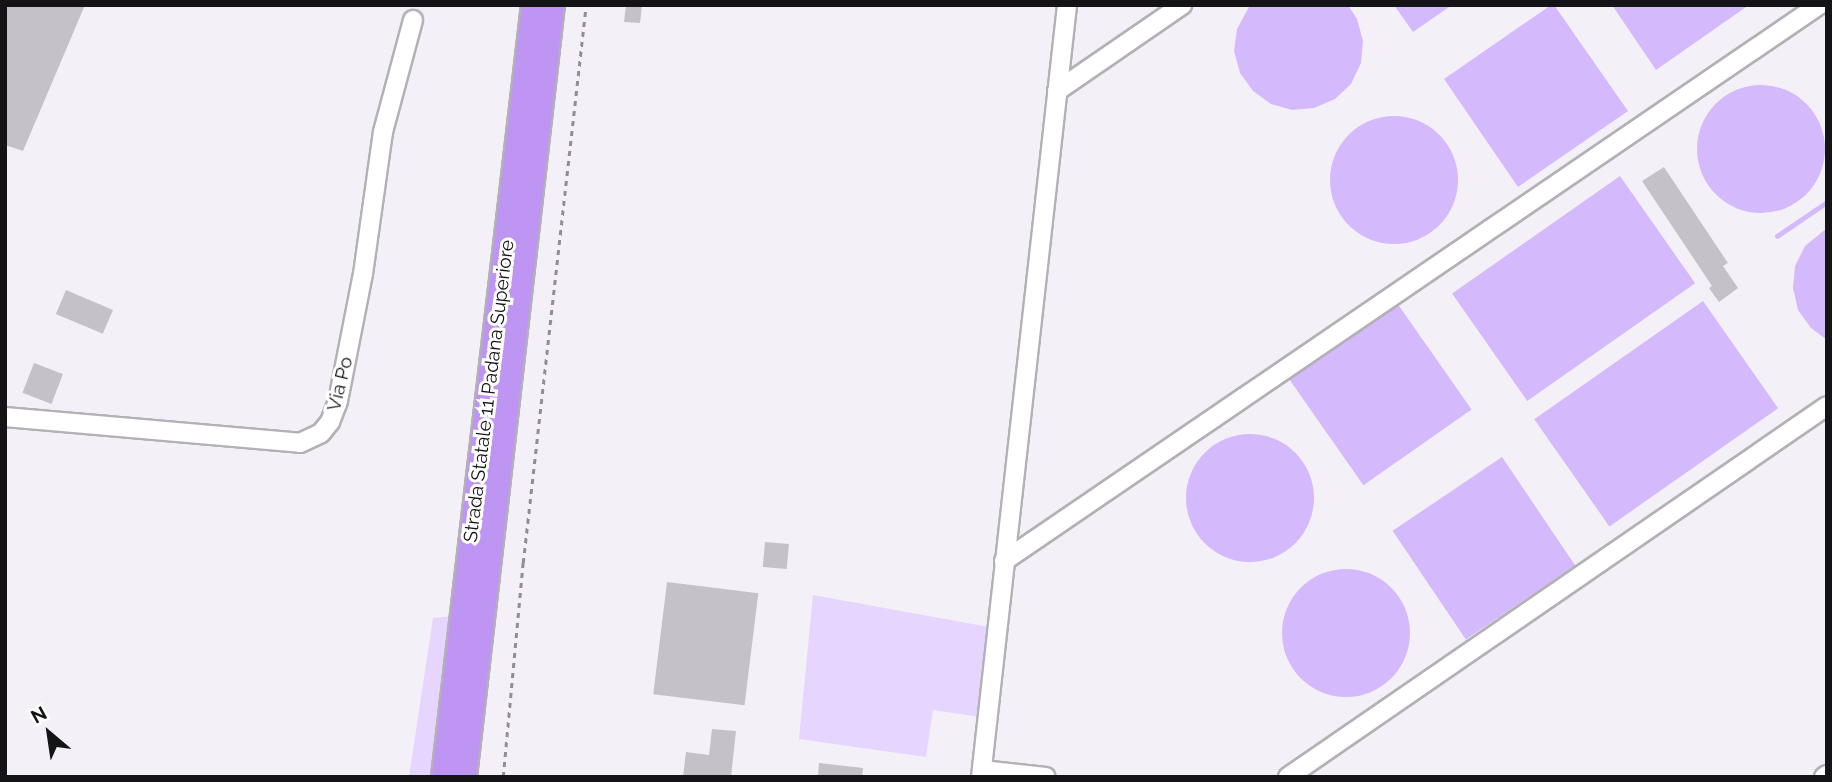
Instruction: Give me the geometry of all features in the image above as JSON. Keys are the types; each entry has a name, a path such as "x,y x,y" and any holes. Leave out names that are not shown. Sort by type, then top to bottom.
{"highway":[{"name":"Strada Statale 11 Padana Superiore","path":"444,777 534,5"},
{"name":"Strada Statale 11 Padana Superiore","path":"464,777 552,5"}],"street":[{"path":"1046,777 982,773 1067,5"},
{"path":"1057,90 1182,5"},
{"path":"1004,561 1819,5"},
{"name":"Via Po","path":"5,416 300,443 321,433 330,422 338,401 363,274 383,132 413,20"},
{"path":"1288,777 1827,406"}],"path":[{"path":"503,777 523,563 586,5"}],"shaded area":[{"path":"1250,5 1348,5 1357,19 1363,41 1361,63 1351,84 1335,99 1314,108 1292,110 1271,104 1253,91 1240,73 1234,51 1237,29"},
{"path":"1394,5 1452,5 1413,32"},
{"path":"1554,5 1628,111 1518,187 1444,79"},
{"path":"1612,5 1749,5 1656,70"},
{"path":"1761,85 1785,90 1806,104 1820,125 1825,149 1820,173 1806,194 1785,208 1761,213 1737,208 1716,194 1702,173 1697,149 1702,125 1716,104 1737,90"},
{"path":"1394,116 1418,121 1439,135 1453,156 1458,180 1453,204 1439,225 1418,239 1394,244 1370,239 1349,225 1335,204 1330,180 1335,156 1349,135 1370,121"},
{"path":"1620,176 1695,283 1527,401 1452,294"},
{"path":"1827,228 1827,340 1811,328 1798,310 1793,288 1795,266 1805,246"},
{"path":"1703,301 1778,408 1609,526 1534,419"},
{"path":"1397,303 1472,409 1363,485 1289,379"},
{"path":"1250,434 1274,439 1295,453 1309,474 1314,498 1309,522 1295,543 1274,557 1250,562 1226,557 1205,543 1191,522 1186,498 1191,474 1205,453 1226,439"},
{"path":"1502,457 1575,566 1466,639 1393,531"},
{"path":"1346,569 1370,574 1391,588 1405,609 1410,633 1405,657 1391,678 1370,692 1346,697 1322,692 1301,678 1287,657 1282,633 1287,609 1301,588 1322,574"},
{"path":"813,595 989,627 981,717 933,710 926,757 799,739"},
{"path":"455,616 436,777 409,777 433,618"}],"building":[{"path":"5,5 85,5 23,151 5,145"},
{"path":"626,5 642,5 640,23 624,22"},
{"path":"1664,167 1728,263 1723,266 1738,288 1719,302 1709,288 1712,286 1642,181"},
{"path":"66,290 113,310 103,334 56,314"},
{"path":"34,363 63,374 51,404 23,393"},
{"path":"765,542 789,544 787,569 763,567"},
{"path":"667,582 758,593 745,705 653,694"},
{"path":"712,729 736,731 731,777 683,777 686,752 709,755"},
{"path":"819,763 863,768 862,777 818,777"}],"waterway":[{"path":"1777,236 1827,202"}]}
